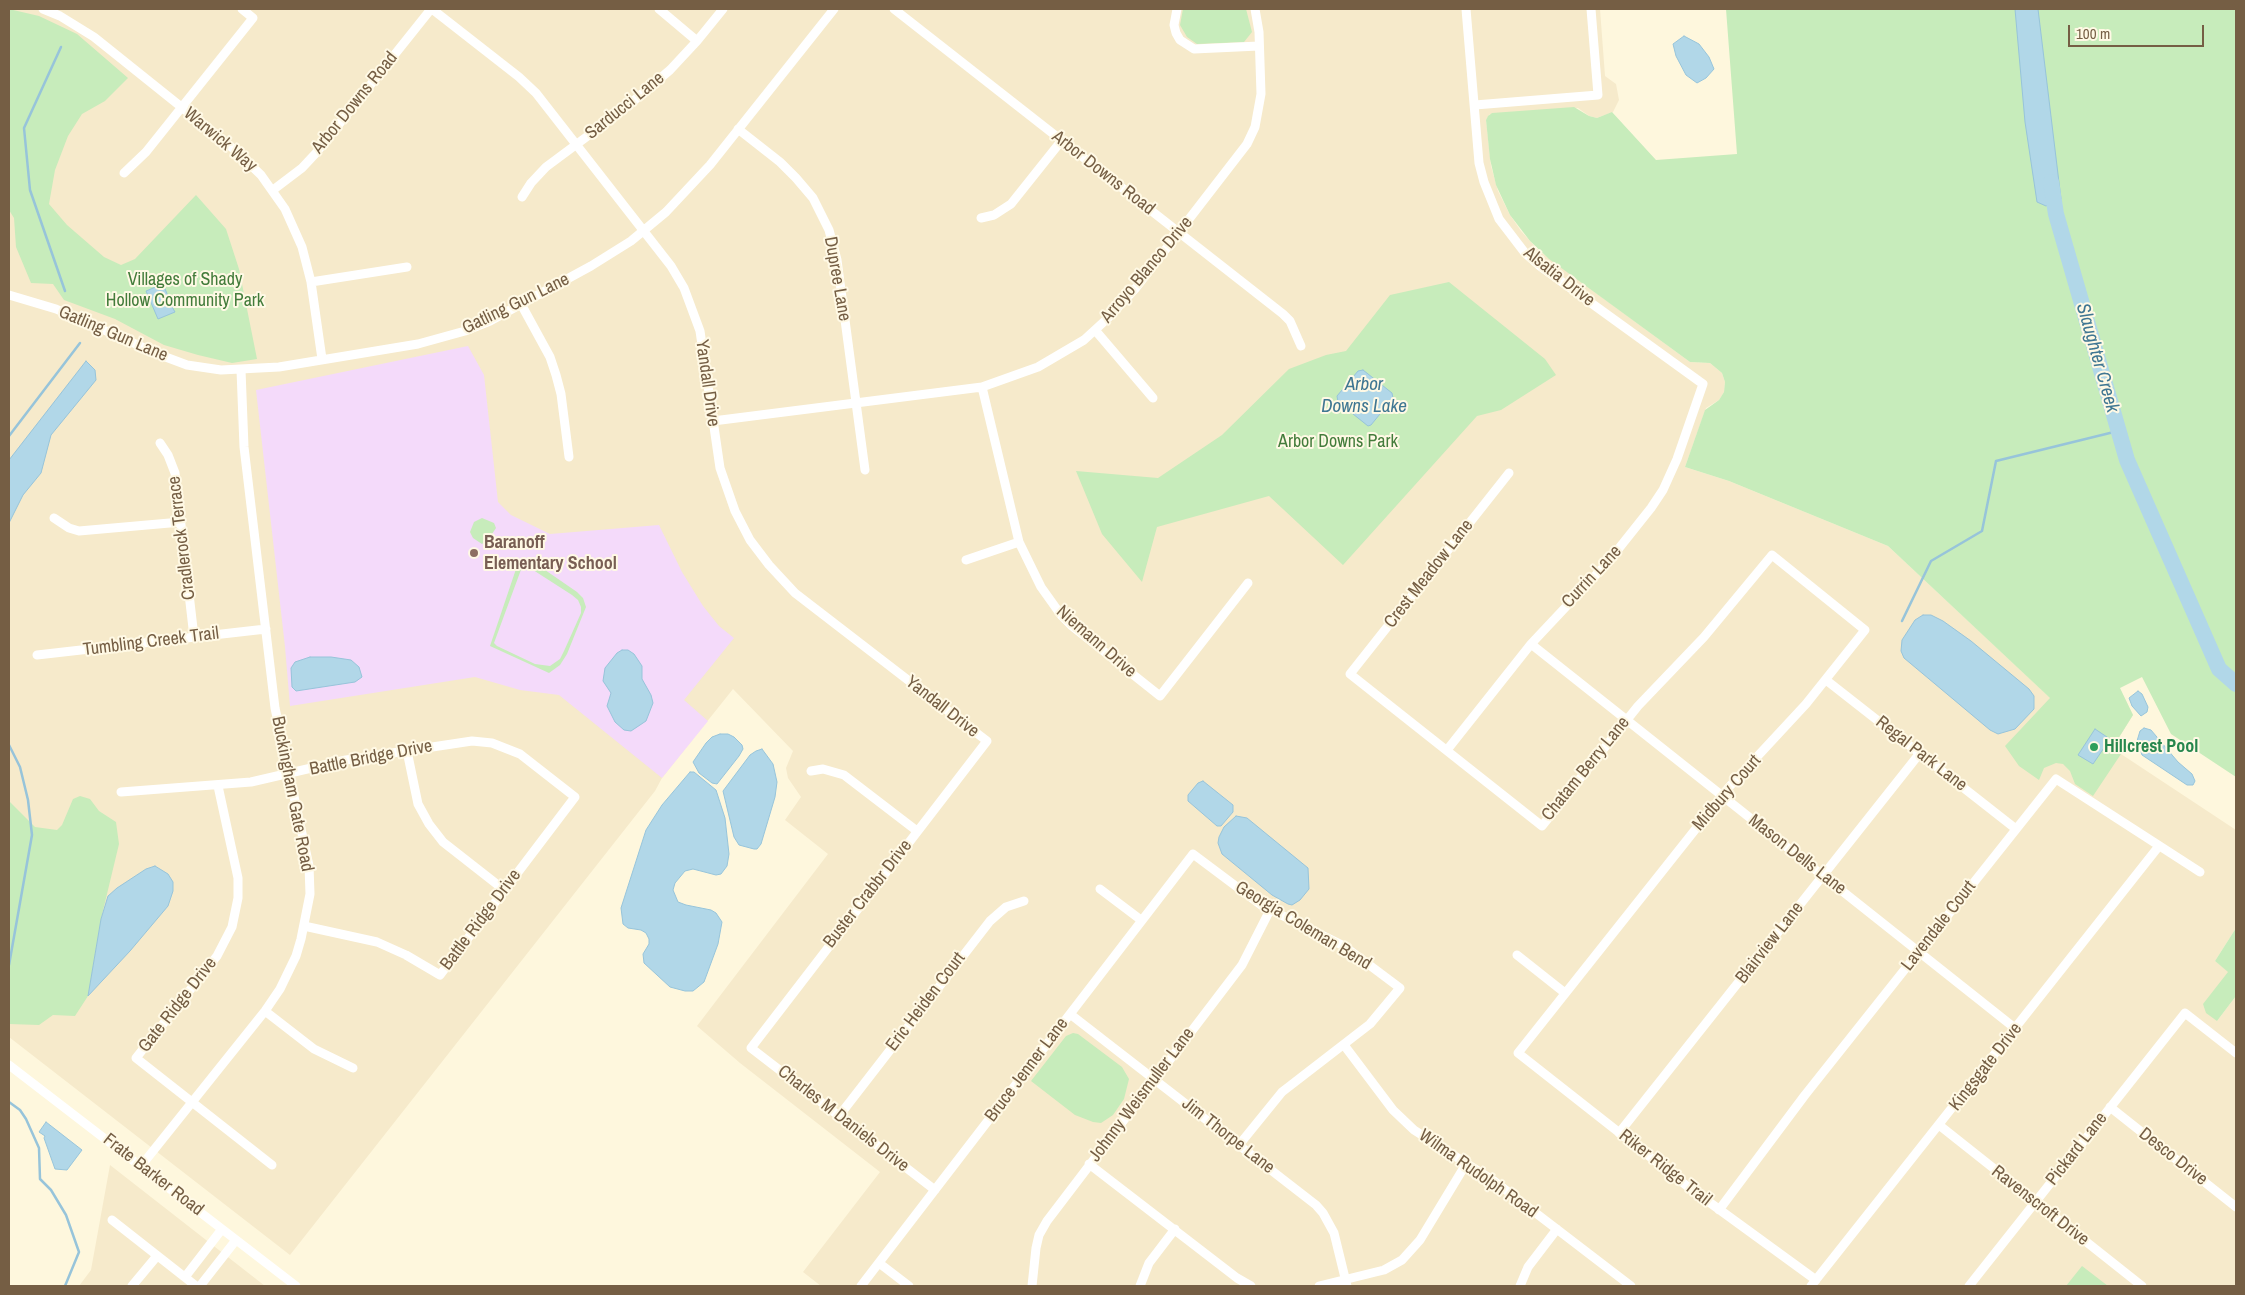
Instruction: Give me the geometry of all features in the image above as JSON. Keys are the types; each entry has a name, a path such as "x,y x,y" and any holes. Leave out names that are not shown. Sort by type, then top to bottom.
{"street":[{"name":"Warwick Way","path":"44,9 60,16 94,37 235,150 273,190 294,228 311,282 322,359"},
{"path":"124,173 146,152 253,18 242,9"},
{"name":"Yandall Drive","path":"432,9 519,77 536,94 671,266 684,288 694,311 702,340 720,468 729,496 750,540 769,565 806,602 987,741"},
{"name":"Arbor Downs Road","path":"273,190 302,168 316,153 432,9"},
{"path":"659,9 697,42"},
{"name":"Sarducci Lane","path":"522,198 537,175 654,84 697,42 723,9"},
{"name":"Gatling Gun Lane","path":"9,295 56,309 187,365 221,370 279,367 443,338 490,321 522,304 606,257 644,231 684,195 834,9"},
{"name":"Arbor Downs Road","path":"894,9 1284,314 1290,321 1301,346"},
{"path":"1177,9 1174,16 1176,33 1180,40 1194,49 1259,46"},
{"name":"Arroyo Blanco Drive","path":"712,421 982,387 1038,367 1068,351 1095,330 1135,289 1237,159 1255,127 1261,94 1255,9"},
{"name":"Alsatia Drive","path":"1466,9 1479,163 1484,182 1499,218 1520,247 1540,266 1702,384"},
{"path":"1475,105 1598,95 1591,9"},
{"name":"Dupree Lane","path":"738,129 780,162 812,198 822,214 837,260 865,470"},
{"path":"981,218 994,215 1011,204 1062,140"},
{"path":"311,282 407,267"},
{"path":"522,304 550,357 556,375 561,394 569,457"},
{"path":"1095,330 1152,398"},
{"name":"Buckingham Gate Road","path":"141,1166 265,1011 287,977 296,956 310,894 309,866 275,708 244,447 241,370"},
{"name":"Currin Lane","path":"1447,750 1531,644 1608,562 1651,508 1663,490 1677,458 1702,384"},
{"name":"Niemann Drive","path":"982,387 1019,542 1037,580 1061,615 1086,638 1160,696 1248,583"},
{"name":"Cradlerock Terrace","path":"160,443 173,465 194,637"},
{"name":"Crest Meadow Lane","path":"1350,674 1508,474"},
{"path":"54,518 69,528 79,531 181,522"},
{"path":"966,560 1019,542"},
{"name":"Chatam Berry Lane","path":"1350,674 1542,826 1626,720 1704,637 1772,555"},
{"name":"Midbury Court","path":"1518,1053 1722,796 1799,712 1865,630 1772,555"},
{"name":"Tumbling Creek Trail","path":"37,655 266,629"},
{"name":"Mason Dells Lane","path":"1531,644 2016,1028"},
{"name":"Regal Park Lane","path":"1826,680 2016,829"},
{"name":"Buster Crabbr Drive","path":"751,1048 987,741"},
{"name":"Battle Bridge Drive","path":"121,792 251,782 346,760 457,742 492,743 520,754 576,797"},
{"path":"408,751 418,804 429,824 443,842 503,889"},
{"name":"Blairview Lane","path":"1620,1133 1920,753"},
{"path":"811,772 824,769 844,775 917,831"},
{"name":"Lavendale Court","path":"1719,1210 1805,1095 2056,779 2200,872"},
{"name":"Gate Ridge Drive","path":"218,786 238,878 238,898 232,927 217,956 136,1058 272,1165"},
{"name":"Battle Ridge Drive","path":"304,926 377,942 406,955 440,975 503,889 576,797"},
{"name":"Kingsgate Drive","path":"1814,1283 2159,846"},
{"name":"Georgia Coleman Bend","path":"1193,854 1252,899 1270,910 1344,946 1400,988 1378,1017 1282,1092 1240,1145"},
{"name":"Bruce Jenner Lane","path":"861,1286 1140,920 1193,854"},
{"path":"1100,889 1140,920"},
{"name":"Eric Heiden Court","path":"839,1116 990,921 1006,907 1024,901"},
{"name":"Johnny Weismuller Lane","path":"1032,1286 1039,1235 1047,1221 1242,965 1270,910"},
{"path":"1517,955 1565,993"},
{"path":"265,1011 314,1050 353,1068"},
{"name":"Pickard Lane","path":"1969,1286 2185,1013 2236,1053"},
{"name":"Jim Thorpe Lane","path":"1070,1014 1307,1196 1324,1213 1334,1233 1346,1284"},
{"name":"Wilma Rudolph Road","path":"1344,1045 1403,1120 1427,1141 1502,1187 1631,1286"},
{"name":"Charles M Daniels Drive","path":"751,1048 935,1190"},
{"name":"Riker Ridge Trail","path":"1518,1053 1814,1283"},
{"name":"Frate Barker Road","path":"9,1065 296,1286"},
{"name":"Desco Drive","path":"2110,1107 2236,1207"},
{"name":"Ravenscroft Drive","path":"1939,1125 2142,1286"},
{"path":"1089,1164 1237,1278 1251,1286"},
{"path":"1319,1286 1346,1284 1384,1270 1402,1260 1420,1240 1466,1164"},
{"path":"112,1220 196,1286"},
{"path":"185,1277 222,1229"},
{"path":"1140,1286 1149,1263 1175,1229"},
{"path":"1520,1286 1528,1267 1557,1229"},
{"path":"200,1286 236,1240"},
{"path":"132,1286 157,1256"},
{"path":"202,1257 215,1267"},
{"path":"879,1263 909,1286"}],"shaded area":[{"path":"9,9 1600,9 1605,76 1616,84 1619,100 1613,112 1597,118 1589,116 1578,108 1490,114 1486,120 1491,166 1498,191 1510,215 1539,251 1690,362 1710,363 1722,373 1725,382 1724,392 1719,400 1706,408 1685,467 1729,481 1888,546 2060,707 2109,667 2133,715 2118,739 2121,754 2236,830 2236,928 2215,961 2229,972 2217,1021 2236,996 2236,1286 821,1286 803,1272 880,1172 740,1063 697,1026 828,854 785,820 801,797 788,778 786,768 793,751 733,689 290,1255 9,1037"},
{"name":"Baranoff Elementary School","path":"468,346 484,375 498,502 511,515 550,534 659,525 682,572 703,606 719,626 734,638 684,700 708,721 662,778 559,695 520,690 475,677 290,706 256,390"},
{"path":"110,1165 265,1286 79,1286 91,1270"}],"green space":[{"name":"Villages of Shady Hollow Community Park","path":"9,9 39,16 77,34 128,78 105,101 82,114 68,136 55,170 49,204 67,225 104,257 121,265 135,259 196,195 226,229 239,269 257,359 232,363 164,345 115,319 64,300 53,284 31,283 16,247 14,218 9,210"},
{"path":"1183,9 1246,9 1252,32 1244,42 1197,44 1187,37 1180,25"},
{"path":"1726,9 2236,9 2236,777 2171,734 2142,677 2120,688 2133,715 2118,739 2121,754 2093,796 2075,784 2070,771 2063,764 2056,763 2044,768 2039,780 2019,766 2005,746 2050,698 1888,546 1729,481 1685,467 1705,410 1719,400 1724,392 1725,382 1722,373 1710,363 1690,362 1549,259 1530,241 1510,215 1496,185 1490,159 1486,120 1492,113 1574,107 1589,116 1597,118 1612,112 1656,160 1737,154"},
{"name":"Arbor Downs Park","path":"1449,282 1545,359 1556,375 1501,410 1477,416 1343,565 1269,496 1157,527 1142,582 1102,534 1076,471 1158,478 1222,435 1289,369 1326,355 1346,351 1390,295"},
{"path":"482,518 494,523 496,528 482,544 473,538 470,532 474,522"},
{"path":"523,561 532,561 577,592 583,598 586,607 567,654 560,665 549,673 490,646 516,569","holes":["522,567 530,568 572,595 578,600 581,607 581,613 560,659 550,666 535,664 494,643"]},
{"path":"80,796 90,799 99,811 116,822 119,844 101,919 88,996 75,1016 53,1015 39,1025 9,1024 9,801 35,827 57,830 62,825 73,799"},
{"path":"2236,928 2236,996 2217,1021 2206,1013 2203,1004 2228,972 2215,961"},
{"path":"1073,1033 1078,1034 1122,1067 1129,1079 1124,1099 1113,1115 1101,1123 1075,1115 1031,1081 1066,1036"},
{"path":"2082,1266 2108,1286 2066,1286"}],"water":[{"path":"2015,9 2038,9 2061,199 2046,206 2037,202 2025,122"},
{"path":"1684,36 1699,44 1709,57 1714,69 1706,78 1697,83 1686,75 1676,56 1673,44"},
{"path":"163,284 168,296 164,298 167,306 171,305 175,312 158,319 146,291"},
{"path":"86,361 95,370 96,380 51,435 41,473 23,495 9,523 9,460"},
{"name":"Arbor Downs Lake","path":"1363,370 1392,393 1393,398 1371,425 1368,426 1338,402 1337,396 1358,371"},
{"path":"1923,615 1931,615 1943,621 1971,641 2029,689 2034,696 2034,709 2015,729 1998,734 1990,730 1904,658 1901,651 1902,640 1915,620"},
{"path":"622,650 628,650 634,654 642,666 642,679 651,695 653,703 646,721 631,731 624,730 615,722 607,706 611,693 603,681 605,668 617,653"},
{"path":"310,657 331,657 351,660 359,667 362,677 355,682 296,691 292,687 291,668 295,662"},
{"path":"2138,691 2142,694 2148,707 2147,712 2141,716 2132,706 2129,698"},
{"path":"2144,728 2151,730 2178,762 2192,774 2195,781 2193,785 2187,785 2142,755 2137,741 2140,731"},
{"name":"Hillcrest Pool","path":"2095,729 2110,739 2093,764 2078,755"},
{"path":"728,734 734,737 742,745 743,749 717,784 712,783 699,773 693,762 706,743 712,737"},
{"path":"762,749 773,764 777,782 775,797 761,844 757,849 754,849 739,845 734,837 723,791 750,755"},
{"path":"690,772 694,772 716,790 725,818 729,854 727,866 721,874 716,875 693,869 685,871 675,883 673,890 678,902 711,910 716,913 722,922 718,944 704,982 693,991 685,991 670,987 644,963 643,954 649,944 649,939 646,933 641,930 628,928 623,924 621,908 646,830 662,805"},
{"path":"1203,781 1233,805 1233,812 1221,826 1217,826 1188,801 1188,795 1198,783"},
{"path":"1236,816 1247,818 1308,868 1309,889 1300,900 1292,905 1272,895 1222,854 1218,843 1219,837 1224,827"},
{"path":"155,866 168,874 173,882 173,891 168,906 88,996 101,919 108,896 146,869"},
{"path":"46,1122 82,1150 67,1170 55,1169 44,1138 45,1136 39,1132"}],"waterway":[{"path":"61,47 24,128 30,190 65,291"},
{"name":"Slaughter Creek","path":"2051,182 2056,214 2127,460 2219,669 2236,684"},
{"path":"9,436 80,343"},
{"path":"1902,621 1931,561 1982,531 1996,461 2118,431"},
{"path":"9,745 20,767 28,800 32,835 9,965"},
{"path":"9,1102 20,1110 26,1119 39,1148 40,1179 51,1190 66,1215 79,1252 65,1286"}],"place":[{"name":"Baranoff Elementary School","path":"474,553"},
{"name":"Hillcrest Pool","path":"2094,747"}]}
